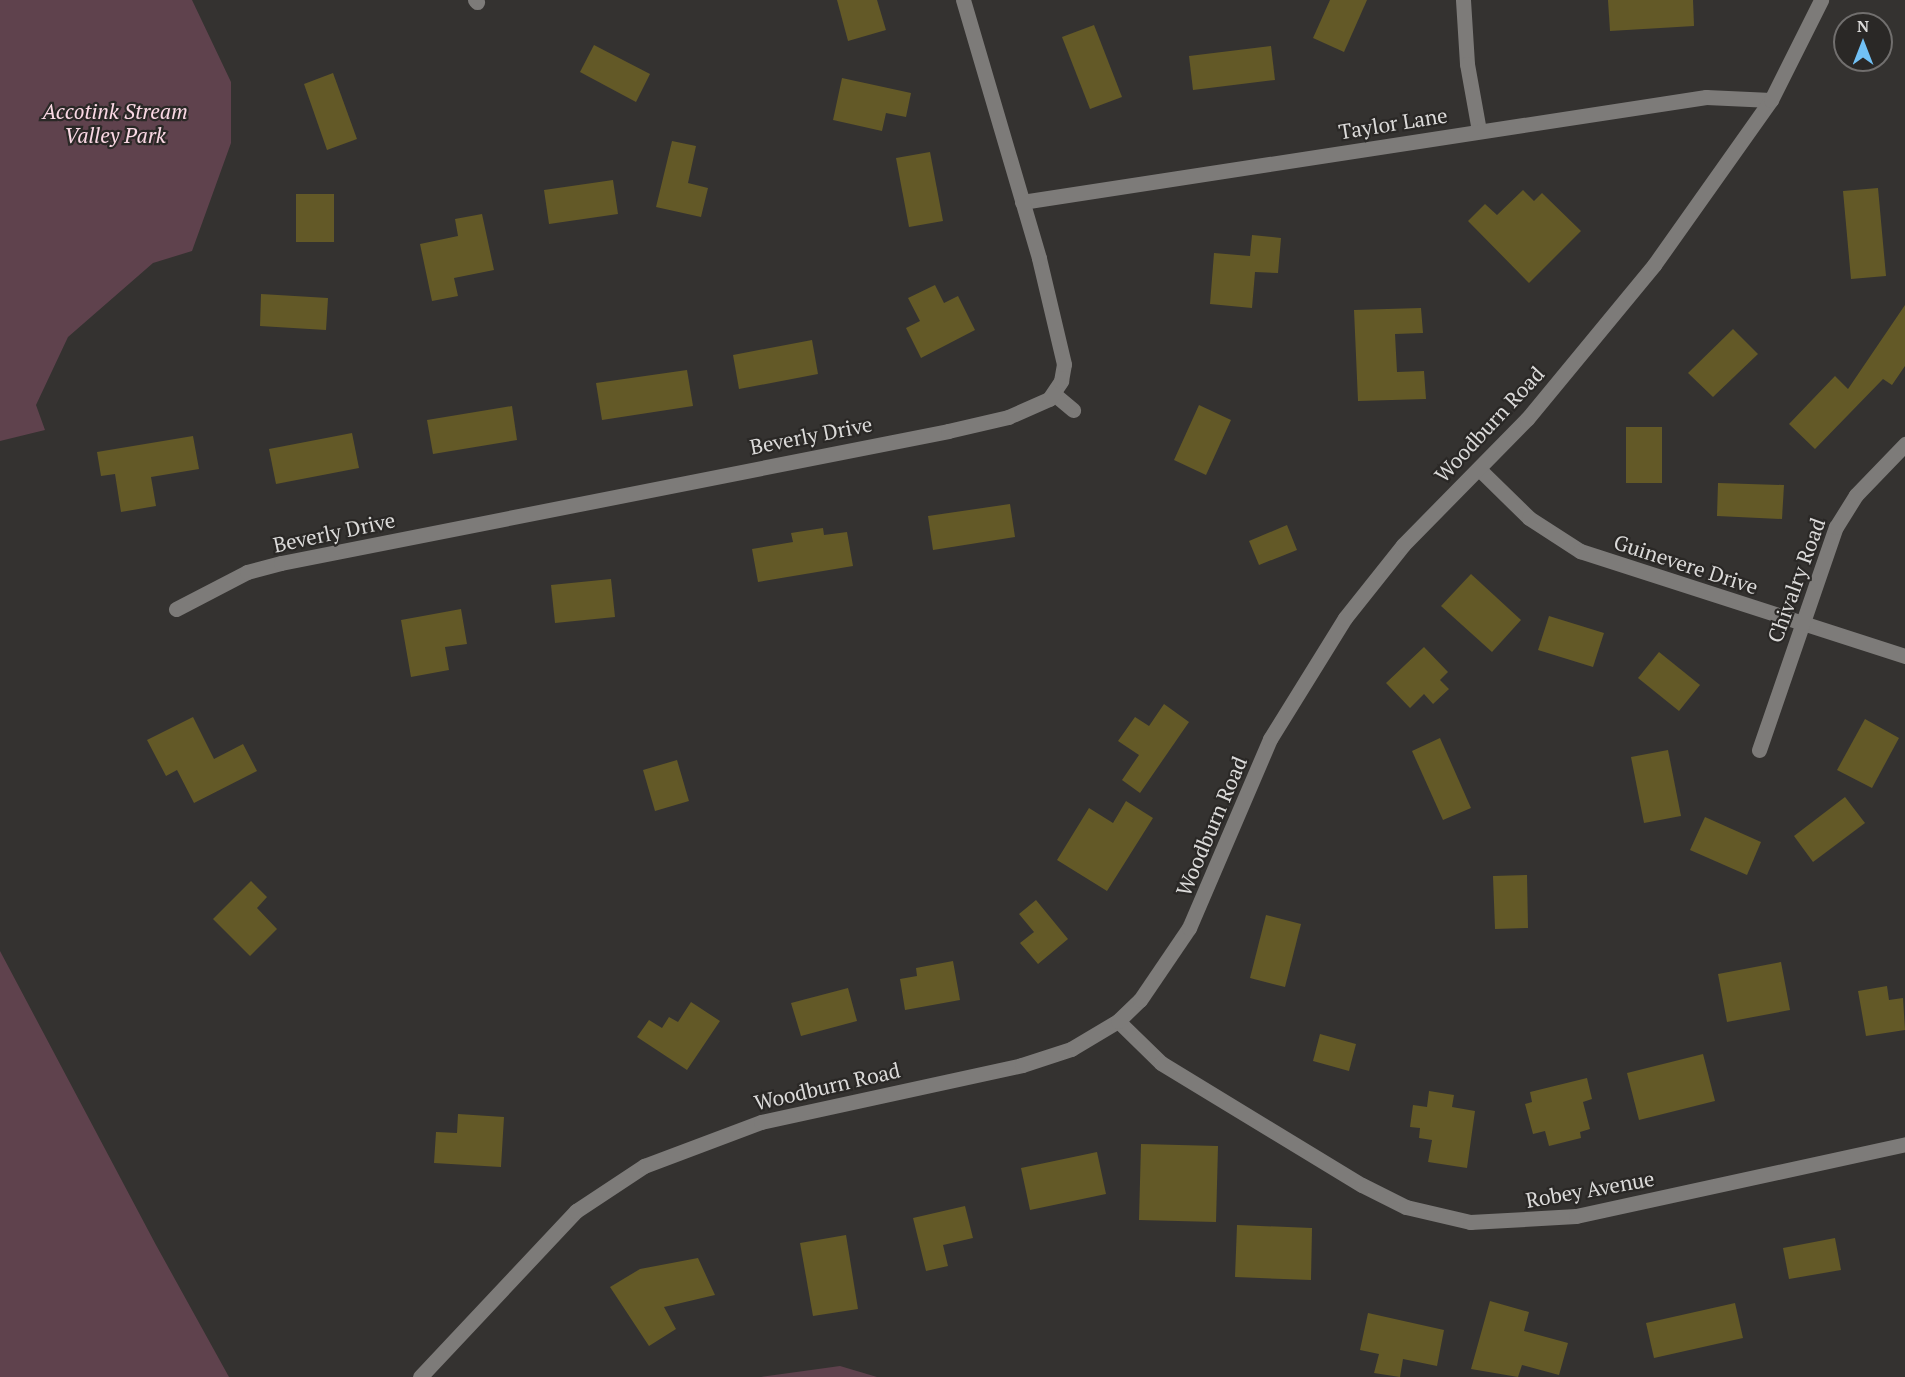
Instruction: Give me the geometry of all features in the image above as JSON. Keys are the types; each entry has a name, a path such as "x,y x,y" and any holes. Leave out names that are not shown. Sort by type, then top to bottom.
{"street":[{"path":"963,0 1022,202 1064,364 1054,394 1073,410"},
{"path":"1463,0 1467,64 1479,131"},
{"name":"Woodburn Road","path":"420,1377 576,1211 645,1166 761,1122 1022,1065 1071,1049 1118,1021 1155,981 1189,928 1270,739 1345,618 1403,545 1527,419 1654,265 1771,100 1821,0"},
{"name":"Taylor Lane","path":"1022,202 1706,97 1771,100"},
{"name":"Beverly Drive","path":"176,609 247,572 281,563 948,431 1008,417 1039,406 1054,394"},
{"name":"Chivalry Road","path":"1759,750 1836,526 1856,495 1905,444"},
{"name":"Guinevere Drive","path":"1479,469 1529,518 1580,551 1905,656"},
{"name":"Robey Avenue","path":"1118,1021 1161,1063 1362,1185 1406,1207 1470,1222 1576,1216 1905,1144"}],"green space":[{"name":"Accotink Stream Valley Park","path":"0,0 192,0 231,82 231,143 192,251 153,263 68,337 36,405 45,430 0,441"},
{"path":"0,951 156,1245 229,1377 0,1377"},
{"path":"840,1366 877,1377 761,1377"}],"building":[{"path":"837,0 877,0 886,30 848,41"},
{"path":"1330,0 1367,0 1344,52 1313,38"},
{"path":"1608,0 1693,0 1694,26 1610,31"},
{"path":"1094,25 1122,97 1090,109 1062,37"},
{"path":"594,45 650,74 636,102 580,72"},
{"path":"1271,46 1275,80 1193,90 1189,56"},
{"path":"333,73 357,139 327,150 304,84"},
{"path":"842,78 911,93 906,117 886,113 882,131 833,120"},
{"path":"672,141 696,146 688,183 708,188 701,217 656,207"},
{"path":"930,152 943,221 909,227 896,158"},
{"path":"613,180 618,214 549,224 544,190"},
{"path":"1878,188 1886,276 1851,279 1843,191"},
{"path":"1523,190 1534,201 1542,193 1581,231 1529,283 1468,221 1485,204 1497,215"},
{"path":"296,194 334,194 334,242 296,242"},
{"path":"482,214 494,270 454,278 458,296 432,301 420,244 458,236 455,219"},
{"path":"1252,235 1281,238 1278,273 1255,272 1252,308 1210,304 1214,253 1250,256"},
{"path":"935,285 944,303 958,296 975,330 921,358 906,328 920,321 908,298"},
{"path":"261,294 328,298 326,330 260,326"},
{"path":"1905,305 1905,366 1892,385 1883,379 1815,449 1789,424 1835,376 1848,389"},
{"path":"1421,308 1423,333 1395,334 1397,372 1424,371 1426,399 1358,401 1354,310"},
{"path":"1733,329 1758,354 1713,397 1688,373"},
{"path":"812,340 818,374 739,389 733,355"},
{"path":"687,370 693,406 602,420 596,383"},
{"path":"1199,405 1231,420 1206,475 1174,460"},
{"path":"512,406 517,440 433,454 427,420"},
{"path":"1626,427 1662,427 1662,483 1626,483"},
{"path":"352,433 359,468 276,484 269,449"},
{"path":"193,436 199,469 151,477 156,506 121,512 115,474 101,476 97,452"},
{"path":"1718,483 1784,485 1782,519 1717,516"},
{"path":"1010,504 1015,537 933,550 928,516"},
{"path":"1287,525 1297,550 1259,565 1249,541"},
{"path":"823,528 824,535 847,532 853,566 758,582 752,549 793,542 791,533"},
{"path":"1471,574 1521,620 1492,652 1441,606"},
{"path":"611,579 615,617 555,623 551,585"},
{"path":"461,609 467,644 445,647 449,670 411,677 401,620"},
{"path":"1549,616 1604,633 1593,667 1538,650"},
{"path":"1424,647 1448,672 1440,680 1449,689 1433,704 1424,694 1410,708 1386,683"},
{"path":"1659,652 1700,685 1679,711 1638,678"},
{"path":"1164,704 1189,722 1140,793 1122,780 1139,755 1118,741 1135,717 1149,726"},
{"path":"193,717 214,759 243,744 257,771 194,803 177,770 166,776 147,740"},
{"path":"1865,719 1899,738 1872,788 1837,770"},
{"path":"1440,738 1471,808 1443,820 1412,751"},
{"path":"1668,750 1681,816 1644,823 1631,757"},
{"path":"677,760 689,801 655,811 643,770"},
{"path":"1845,797 1865,823 1813,862 1794,836"},
{"path":"1126,801 1153,818 1107,891 1057,860 1089,808 1113,823"},
{"path":"1705,817 1761,842 1747,875 1690,850"},
{"path":"1527,875 1528,928 1495,929 1493,876"},
{"path":"251,881 267,897 257,908 277,929 250,956 213,919"},
{"path":"1036,900 1068,939 1038,964 1020,943 1034,932 1019,914"},
{"path":"1266,915 1301,924 1285,987 1250,978"},
{"path":"953,961 960,1000 905,1010 900,979 917,976 916,968"},
{"path":"1781,962 1790,1010 1727,1022 1718,974"},
{"path":"1887,986 1889,1000 1903,998 1905,1030 1866,1036 1858,991"},
{"path":"848,988 857,1021 801,1036 791,1003"},
{"path":"691,1002 720,1021 687,1070 637,1037 649,1020 662,1028 669,1017 678,1022"},
{"path":"1320,1034 1356,1044 1349,1071 1313,1061"},
{"path":"1703,1054 1715,1101 1639,1120 1627,1073"},
{"path":"1587,1078 1592,1099 1583,1102 1590,1129 1580,1132 1581,1138 1549,1146 1545,1131 1533,1134 1525,1104 1532,1102 1530,1092"},
{"path":"1429,1091 1454,1095 1452,1107 1475,1111 1467,1168 1428,1162 1432,1140 1419,1138 1420,1128 1410,1127 1413,1105 1427,1107"},
{"path":"458,1114 504,1117 501,1167 434,1163 436,1132 457,1133"},
{"path":"1141,1144 1218,1146 1216,1222 1139,1220"},
{"path":"1097,1152 1106,1194 1030,1210 1021,1168"},
{"path":"965,1206 973,1238 943,1245 948,1266 926,1271 913,1218"},
{"path":"1237,1225 1312,1228 1311,1280 1235,1277"},
{"path":"846,1235 858,1309 813,1316 800,1243"},
{"path":"1835,1238 1841,1270 1789,1279 1783,1248"},
{"path":"698,1258 715,1295 664,1307 676,1329 649,1346 610,1287 640,1269"},
{"path":"1490,1301 1529,1312 1524,1331 1568,1343 1559,1375 1522,1365 1518,1377 1471,1369"},
{"path":"1735,1303 1743,1338 1654,1358 1646,1323"},
{"path":"1368,1313 1444,1330 1437,1366 1403,1359 1400,1377 1374,1373 1379,1354 1360,1350"}]}
